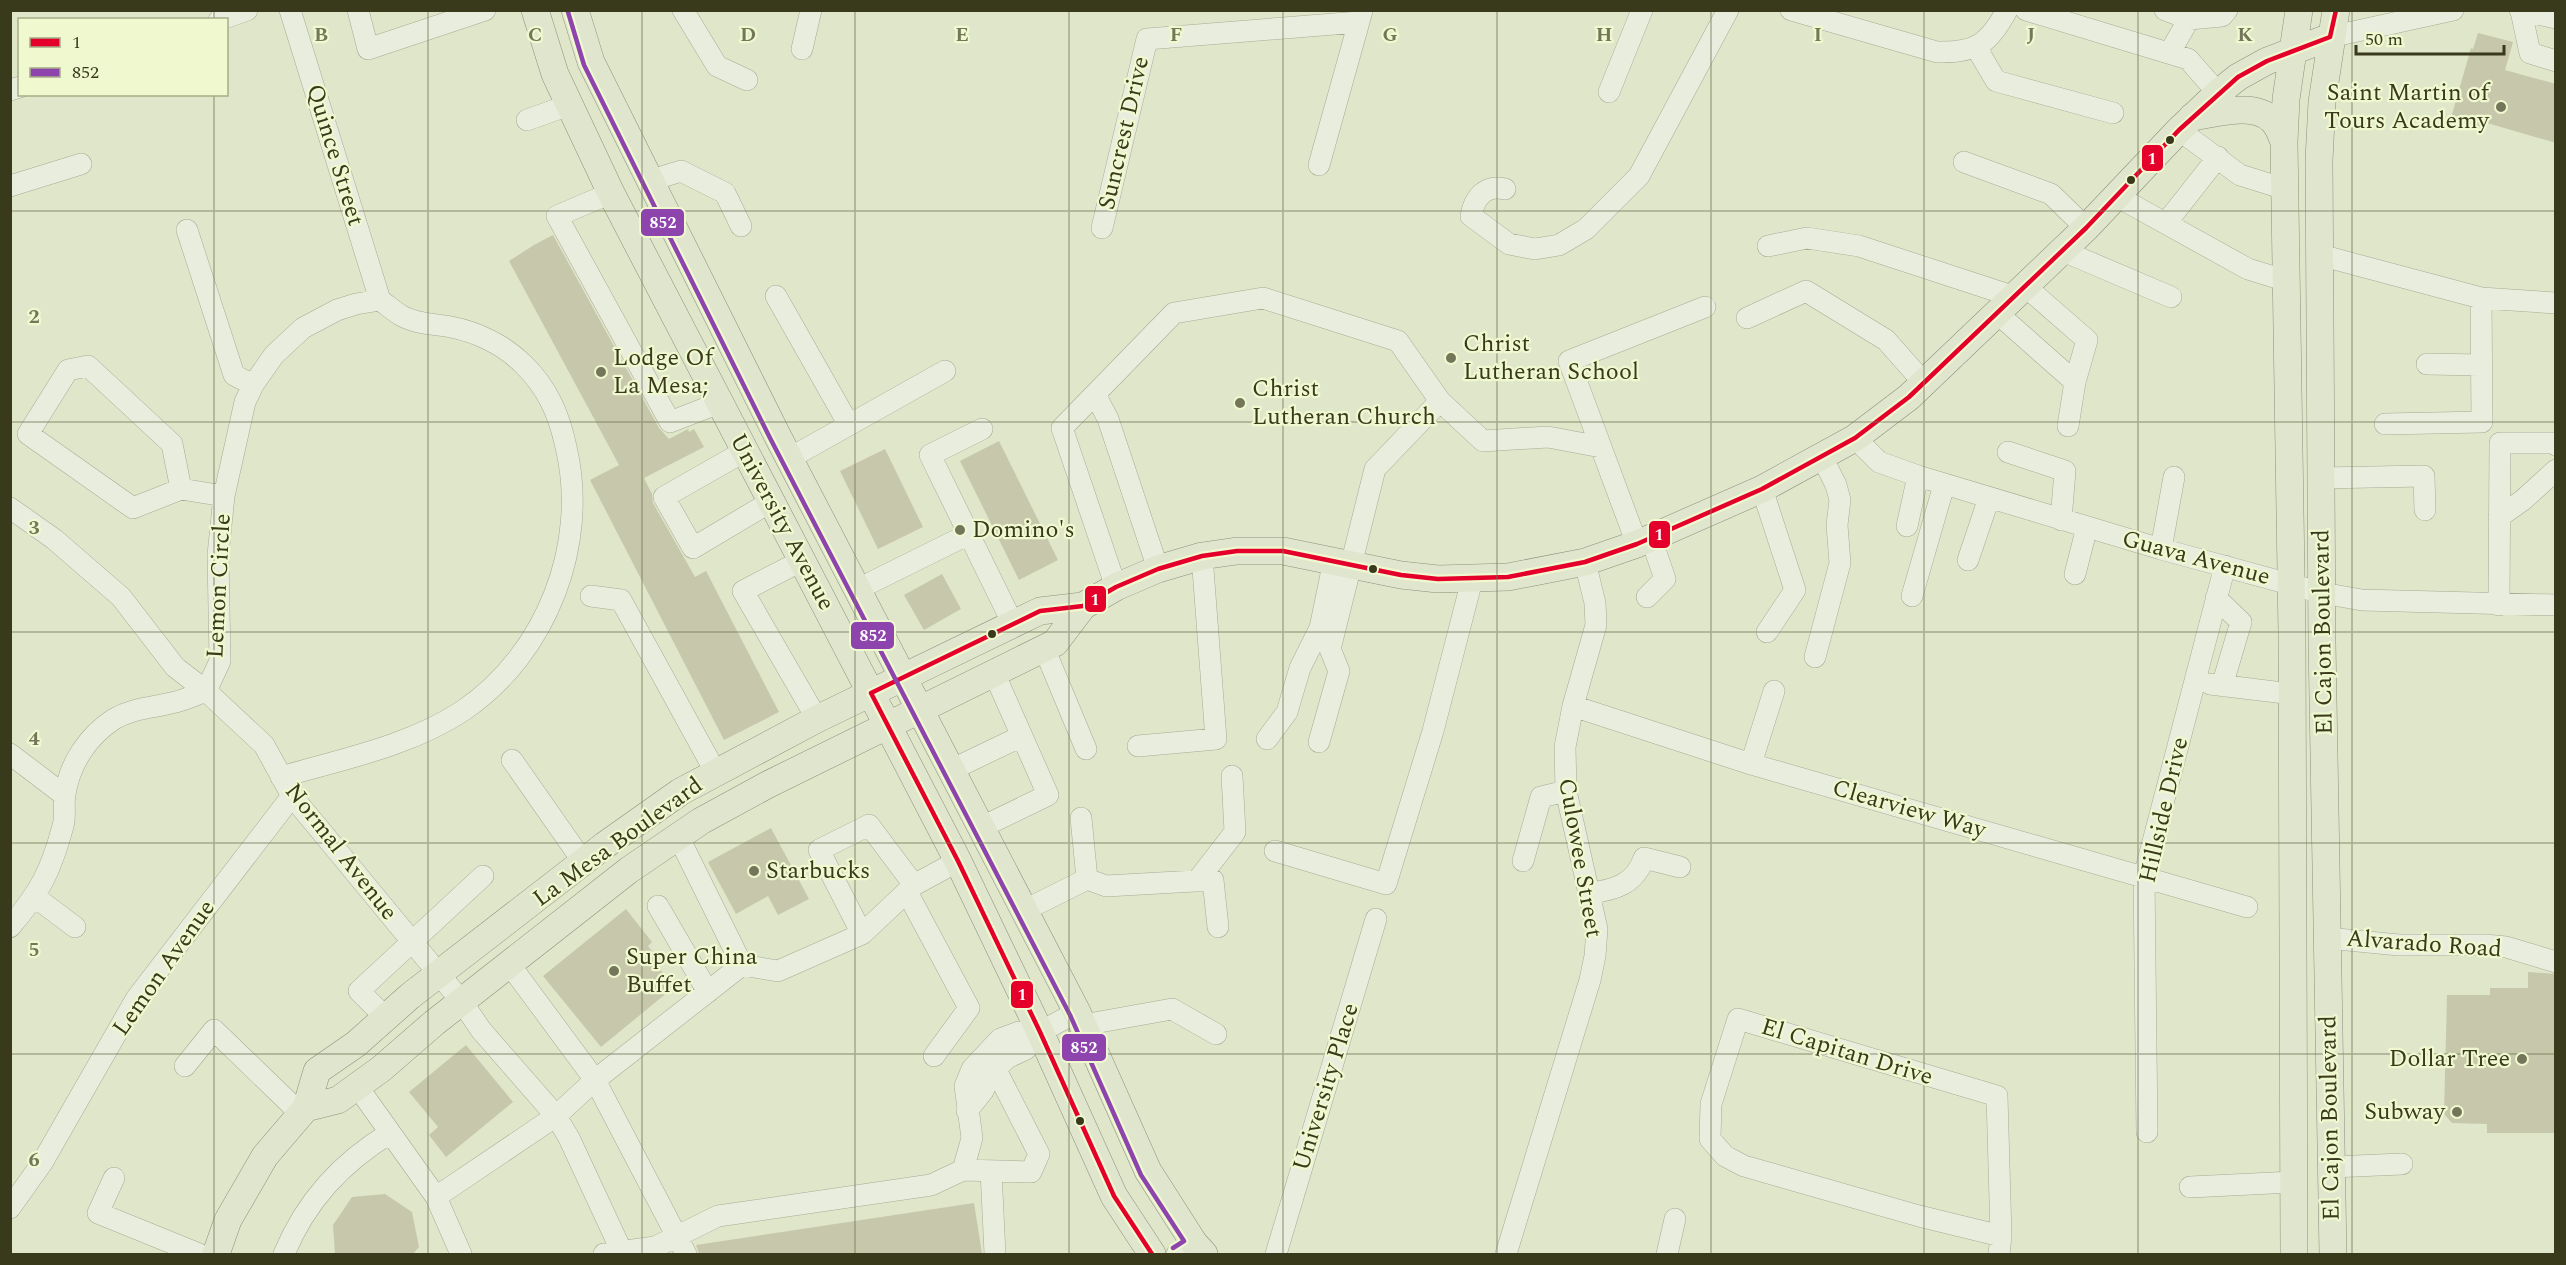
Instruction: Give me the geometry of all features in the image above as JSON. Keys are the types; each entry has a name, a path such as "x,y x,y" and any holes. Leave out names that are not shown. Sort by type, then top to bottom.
{"main road":[{"name":"University Avenue","path":"535,10 555,74 611,193 957,861 1040,1032 1114,1196 1152,1254"},
{"name":"University Avenue","path":"575,10 591,62 790,458 1080,1018 1148,1171 1192,1251"},
{"name":"El Cajon Boulevard","path":"2294,1254 2292,694 2284,142 2286,99 2300,10"},
{"name":"El Cajon Boulevard","path":"2333,1254 2322,593 2320,124 2330,37 2336,10"},
{"name":"La Mesa Boulevard","path":"304,1111 338,1100 629,870 700,821 767,785 1055,643 1083,606 1116,587 1158,569 1202,556 1237,551 1283,551 1401,575 1438,579 1472,580 1518,575 1585,562 1644,541 1762,489 1855,438 1924,383 2118,197 2218,93 2253,68 2330,37"},
{"path":"2186,124 2233,111 2256,111 2273,121 2284,142"},
{"name":"La Mesa Boulevard","path":"216,1254 228,1220 265,1156 304,1111 317,1071 356,1044 439,974 584,863 680,792 817,719 1040,611 1083,606"},
{"path":"2294,1182 2332,1167"}],"street":[{"path":"225,18 247,10"},
{"name":"Quince Street","path":"290,10 380,300"},
{"path":"358,10 368,49 485,10"},
{"path":"683,10 717,66 747,80"},
{"path":"802,49 811,10"},
{"path":"1609,92 1642,10"},
{"path":"1505,189 1496,187 1484,191 1473,203 1471,216 1509,244 1535,249 1559,244 1586,229 1639,176 1728,10"},
{"path":"1791,10 1937,52 1958,52 1976,47 1995,32 2007,10"},
{"path":"2026,10 2188,59 2218,93"},
{"path":"2165,10 2189,19 2222,16 2227,10"},
{"path":"2330,37 2417,14 2453,10"},
{"path":"2556,18 2520,11 2530,53 2556,61"},
{"path":"1319,165 1361,16"},
{"name":"Suncrest Drive","path":"1102,228 1147,39 1291,26 1361,16"},
{"path":"2170,52 2189,19"},
{"path":"1976,47 1996,81 2113,113"},
{"path":"527,120 569,105"},
{"path":"2186,124 2218,157 2241,175 2285,189"},
{"path":"2166,223 2218,157"},
{"path":"1964,162 2050,194 2086,228"},
{"path":"10,186 81,164"},
{"path":"652,180 681,171 725,193 741,226"},
{"path":"611,193 557,216 670,422 719,403"},
{"path":"2118,197 2248,269 2287,280"},
{"path":"187,230 234,375 253,385"},
{"path":"1768,246 1808,238 1849,243 2013,299 2087,340 2075,382 2068,426"},
{"path":"2063,250 2171,297"},
{"path":"2320,255 2481,298 2556,303"},
{"path":"1747,318 1806,291 1886,340 1924,383"},
{"path":"776,296 849,425"},
{"path":"1116,587 1062,428 1174,313 1263,298 1398,341 1440,400 1484,441 1548,437 1601,447"},
{"path":"2385,424 2482,422 2481,298"},
{"path":"2013,299 2075,382"},
{"path":"281,777 420,734 465,709 504,675 531,640 548,610 566,562 573,508 572,481 562,429 553,403 544,388 522,363 491,341 463,330 404,317 380,300"},
{"name":"Lemon Circle","path":"206,691 220,661 218,555 224,496 239,420 253,385 274,355 303,328 337,310 380,300"},
{"path":"1647,597 1665,579 1644,541 1601,447 1569,361 1705,307"},
{"path":"2427,364 2481,365"},
{"path":"181,489 172,444 88,366 68,370 27,434 133,508 181,489 224,496"},
{"path":"790,458 945,371"},
{"path":"1095,394 1108,419 1158,569"},
{"path":"1267,739 1287,712 1300,668 1320,628 1375,469 1440,400"},
{"path":"982,429 930,455 1013,624"},
{"name":"Guava Avenue","path":"1855,438 1879,462 1918,476 2161,549 2322,593 2362,600 2556,605"},
{"path":"2499,605 2500,443 2555,443 2556,445"},
{"path":"745,452 664,497 693,548 772,501"},
{"path":"2008,452 2065,471 2061,520"},
{"path":"1815,657 1840,563 1837,525 1840,500 1822,457"},
{"path":"2499,517 2523,500 2556,470"},
{"path":"1908,526 1918,476"},
{"path":"2321,478 2424,476 2425,510"},
{"path":"2161,549 2174,477"},
{"path":"1912,596 1944,484"},
{"path":"1762,489 1795,590 1767,632"},
{"path":"1968,560 1989,498"},
{"name":"Normal Avenue","path":"10,508 54,539 121,597 175,667 206,691 264,745 291,796 462,1002 481,1030 556,1116 569,1138 613,1253"},
{"path":"2075,574 2086,527"},
{"path":"858,589 969,534"},
{"path":"1138,746 1216,739 1202,556"},
{"path":"802,560 743,591 817,719"},
{"path":"1319,742 1339,671 1330,650 1343,562"},
{"name":"Culowee Street","path":"1506,1254 1590,980 1595,956 1597,929 1566,791 1565,747 1573,706 1596,625 1595,603 1585,562"},
{"name":"Hillside Drive","path":"2147,1132 2144,876 2225,566"},
{"path":"1275,851 1386,884 1433,731 1472,580"},
{"path":"591,596 621,600 716,773"},
{"path":"2216,598 2241,622 2222,686"},
{"path":"1044,648 1086,749"},
{"path":"982,827 1048,795 994,673"},
{"path":"2195,681 2292,694"},
{"path":"10,927 35,897 45,880 64,824 64,795 76,760 87,743 102,728 135,710 171,704 206,691"},
{"path":"1751,764 1773,691"},
{"name":"Clearview Way","path":"1573,706 1751,764 2247,907"},
{"path":"952,769 1022,736"},
{"path":"10,754 64,795"},
{"path":"512,760 584,863"},
{"path":"1197,881 1235,832 1232,776"},
{"path":"1523,861 1540,797 1566,791"},
{"name":"Lemon Avenue","path":"10,1208 42,1163 136,999 291,796"},
{"path":"1082,818 1087,879"},
{"path":"862,934 819,850 869,825 911,889 969,1008 934,1056"},
{"path":"678,836 742,965"},
{"path":"1590,893 1614,890 1639,871 1644,858 1680,867"},
{"path":"436,1197 556,1116 595,1080 742,965 778,971 862,934 911,889 957,861"},
{"path":"386,1018 359,991 411,940 483,876"},
{"path":"1025,910 1087,879 1106,886 1213,880 1218,927"},
{"path":"35,897 75,927"},
{"path":"658,906 708,992"},
{"name":"University Place","path":"1276,1254 1376,919"},
{"name":"Alvarado Road","path":"2327,938 2399,945 2506,947 2556,962"},
{"path":"510,965 595,1080 681,1246"},
{"path":"963,1170 972,1138 965,1086 972,1069 1000,1040 1019,1032 1040,1032 1080,1018 1172,1009 1216,1034"},
{"name":"El Capitan Drive","path":"1738,1019 1996,1096 2000,1245 1919,1216 1744,1166 1725,1156 1710,1139 1711,1104 1738,1019"},
{"path":"185,1066 214,1030 304,1111"},
{"path":"967,1112 996,1070 1007,1058 1026,1049 1040,1032"},
{"path":"613,1253 681,1246 718,1216 931,1185 963,1170 1031,1172 1039,1154 996,1070"},
{"path":"357,1086 436,1197 461,1254"},
{"path":"285,1254 303,1216 328,1182 347,1163 390,1133"},
{"path":"2332,1167 2402,1164"},
{"path":"991,1171 996,1254"},
{"path":"114,1178 98,1213 199,1254"},
{"path":"2190,1187 2294,1182"},
{"path":"1667,1254 1675,1219"}],"building":[{"path":"2478,33 2513,42 2505,70 2556,84 2556,143 2487,123 2485,128 2451,118 2471,48 2473,49"},
{"path":"553,235 659,428 669,439 688,429 689,432 694,429 704,447 644,478 652,494 653,503 695,577 706,571 779,712 724,740 590,480 619,465 509,261"},
{"path":"999,441 1058,560 1019,580 960,461"},
{"path":"885,449 923,527 878,549 840,471"},
{"path":"942,574 961,609 924,630 904,595"},
{"path":"771,828 809,899 778,915 768,896 736,914 708,862"},
{"path":"626,909 652,942 648,946 659,960 655,963 674,987 601,1047 543,976"},
{"name":"Dollar Tree","path":"2528,972 2556,974 2556,1133 2487,1133 2487,1124 2452,1123 2444,1114 2447,995 2490,995 2490,988 2528,988"},
{"path":"466,1045 513,1102 446,1157 429,1135 438,1127 409,1092"},
{"path":"385,1194 412,1212 419,1247 413,1254 335,1254 333,1225 352,1197"},
{"path":"974,1203 982,1254 699,1254 696,1245"}],"transit line":[{"name":"1","path":"1152,1254 1114,1196 1040,1032 958,861 871,693 1040,611 1083,606 1116,587 1158,569 1202,556 1237,551 1283,551 1401,575 1438,579 1508,577 1585,562 1637,544 1762,489 1855,438 1909,397 2086,228 2179,130 2238,77 2267,61 2330,37 2336,10"},
{"name":"852","path":"568,12 584,65 770,438 1070,1015 1141,1175 1184,1241 1173,1248"}],"place":[{"name":"Saint Martin of Tours Academy","path":"2501,107"},
{"name":"Christ Lutheran School","path":"1451,358"},
{"name":"Lodge Of La Mesa;","path":"601,372"},
{"name":"Christ Lutheran Church","path":"1240,403"},
{"name":"Domino's","path":"960,530"},
{"name":"Starbucks","path":"754,871"},
{"name":"Super China Buffet","path":"614,971"},
{"name":"Dollar Tree","path":"2522,1059"},
{"name":"Subway","path":"2457,1112"}]}
